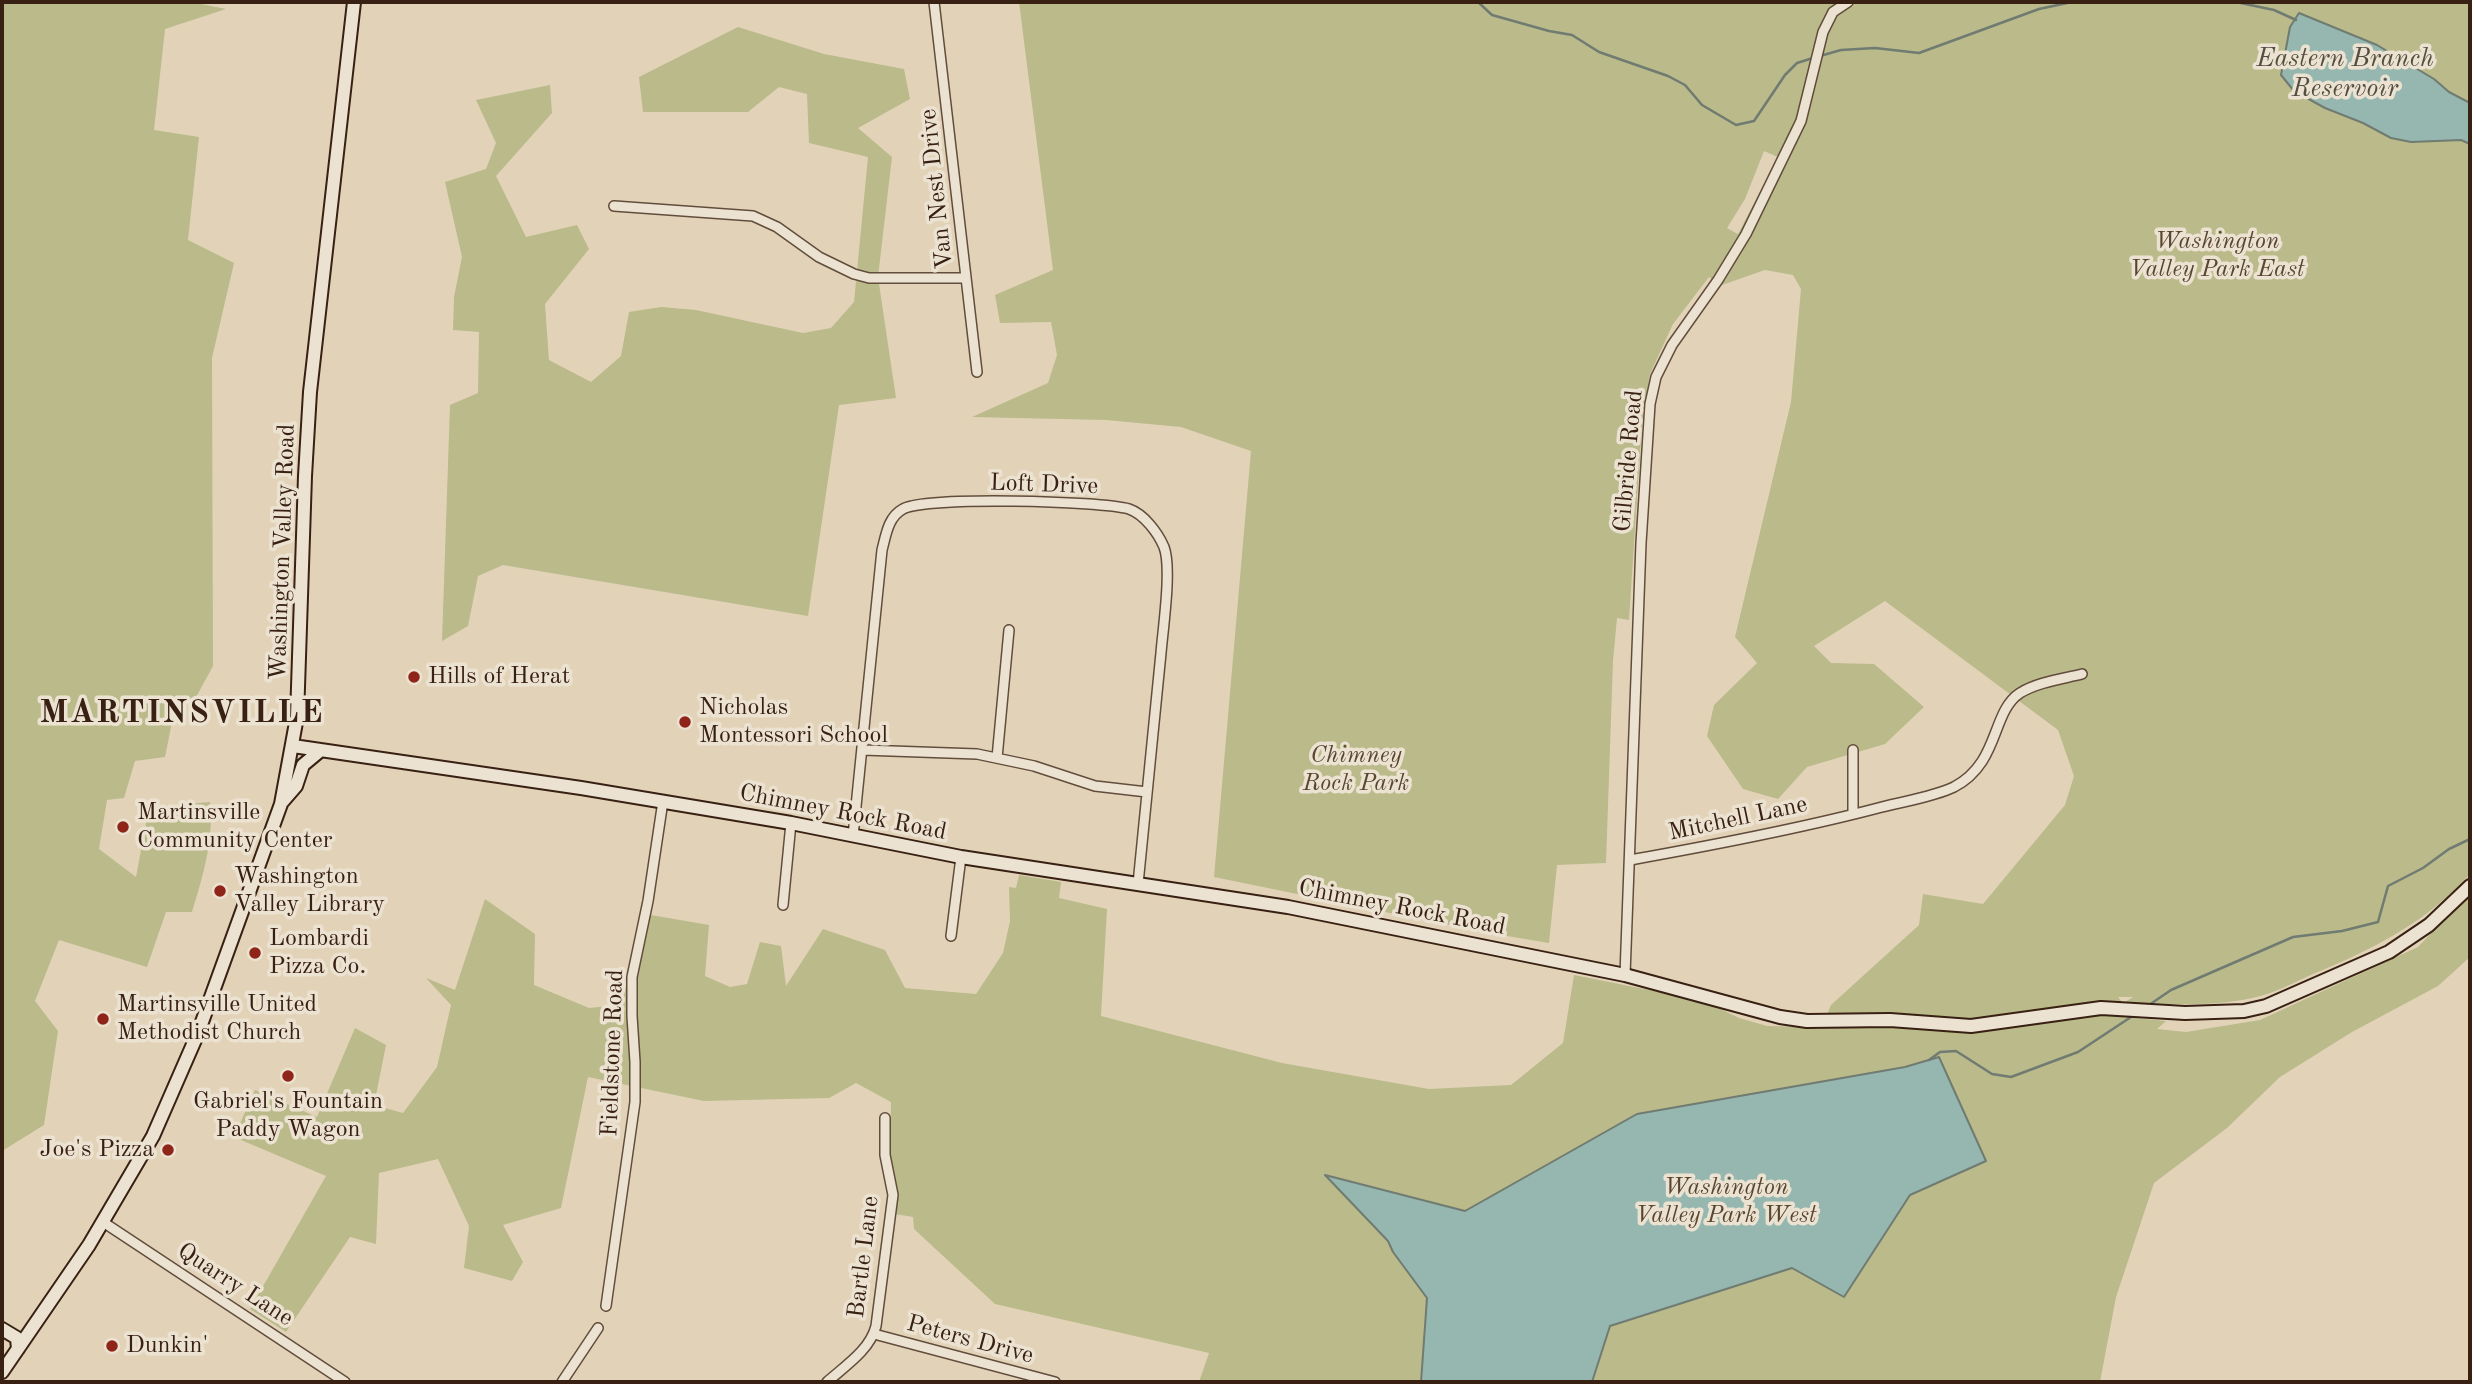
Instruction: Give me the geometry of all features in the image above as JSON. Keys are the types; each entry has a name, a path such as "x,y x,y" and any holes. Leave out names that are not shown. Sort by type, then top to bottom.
{"street":[{"name":"Washington Valley Road","path":"2,1372 103,1222 153,1136 198,1033 281,804 292,746 298,692 310,392 354,2"},
{"name":"Van Nest Drive","path":"934,2 977,372"},
{"name":"Gilbride Road","path":"1625,975 1642,543 1650,404 1656,377 1672,345 1718,280 1746,234 1801,121 1820,42 1833,12 1848,2"},
{"path":"614,206 753,216 777,227 819,257 854,274 869,278 966,278"},
{"name":"Loft Drive","path":"853,836 882,550 888,526 900,509 920,503 942,502 1102,505 1131,510 1148,523 1167,557 1164,621 1138,884"},
{"path":"997,758 1009,630"},
{"name":"Mitchell Lane","path":"1630,860 1853,814 1951,788 1967,779 1981,765 1993,744 2007,708 2020,694 2043,684 2082,674"},
{"name":"Chimney Rock Road","path":"292,746 663,801 961,856 1288,907 1625,975 1780,1017 1807,1021 1890,1020 1971,1026 2101,1009 2222,1013 2266,1006 2367,962 2411,939 2470,886"},
{"path":"281,804 296,786 303,765 321,750"},
{"path":"863,750 977,754 1034,766 1095,786 1147,792"},
{"path":"1853,750 1853,814"},
{"name":"Fieldstone Road","path":"606,1306 635,1102 632,977 648,901 663,801"},
{"path":"783,905 791,823"},
{"path":"951,936 961,856"},
{"name":"Bartle Lane","path":"827,1382 861,1352 874,1334 893,1195 885,1154 885,1118"},
{"name":"Quarry Lane","path":"103,1222 345,1382"},
{"path":"562,1382 598,1328"},
{"path":"2,1329 17,1338 18,1349 7,1351 2,1348"},
{"name":"Peters Drive","path":"874,1334 1055,1382"}],"green space":[{"path":"2,2 191,2 226,9 165,29 154,130 199,137 188,240 234,263 212,358 213,666 195,699 177,697 165,757 135,761 124,798 107,800 99,849 136,877 149,807 210,802 209,844 204,871 192,912 166,912 147,967 59,940 35,1001 58,1031 44,1125 2,1151"},
{"path":"1019,2 2470,2 2470,874 2436,907 2398,933 2270,993 2230,1002 2194,1004 2125,1002 2133,997 2118,997 2135,1018 2166,1021 2157,1029 2186,1032 2260,1020 2418,947 2470,892 2470,957 2438,986 2352,1032 2280,1077 2227,1128 2154,1183 2116,1297 2100,1382 1199,1382 1209,1353 995,1304 914,1229 913,1217 895,1214 890,1161 891,1102 856,1083 829,1098 704,1101 588,1077 561,1208 503,1225 523,1262 512,1281 464,1268 469,1226 438,1159 379,1173 376,1244 350,1237 286,1332 250,1309 326,1176 234,1137 255,1090 317,1117 355,1028 386,1045 374,1105 403,1113 437,1067 451,1005 426,978 455,990 485,899 535,934 534,985 589,1008 621,1005 645,914 709,925 705,976 730,987 747,984 760,942 781,946 786,986 823,929 885,950 905,988 976,994 1003,953 1010,921 1009,887 1016,888 1019,875 1061,882 1059,898 1107,909 1101,1016 1282,1063 1429,1089 1511,1085 1563,1043 1574,975 1704,1001 1739,1018 1767,1026 1822,1027 1831,1005 1919,925 1923,894 1983,904 2065,805 2074,776 2058,730 1885,601 1814,646 1831,663 1874,664 1924,707 1885,744 1807,767 1778,799 1743,789 1707,736 1714,705 1757,663 1735,637 1791,402 1801,289 1793,275 1765,270 1719,286 1709,277 1673,324 1650,374 1642,423 1629,620 1617,618 1613,661 1606,863 1557,865 1549,943 1214,877 1251,451 1181,427 1106,420 972,417 1048,383 1057,355 1051,322 1000,323 995,295 1053,270","holes":["1764,151 1778,157 1738,234 1727,228 1745,199"]},
{"path":"738,27 824,54 904,69 910,99 858,128 892,157 878,277 896,398 839,405 808,616 503,565 478,576 468,626 442,641 450,405 478,393 479,332 453,330 454,297 462,257 445,182 486,169 496,143 476,100 550,85 552,113 496,176 526,237 577,225 589,249 545,304 549,360 591,382 621,356 629,312 661,307 696,310 803,333 831,328 854,302 868,157 809,143 807,94 779,87 748,112 643,112 639,77"}],"water":[{"name":"Eastern Branch Reservoir","path":"2299,13 2377,45 2470,103 2470,144 2461,140 2411,142 2391,138 2294,91 2281,75 2290,27"},
{"path":"1939,1057 1986,1161 1910,1195 1844,1297 1792,1268 1610,1326 1592,1382 1421,1382 1427,1298 1388,1241 1325,1175 1465,1211 1637,1114 1905,1067"}],"waterway":[{"path":"1478,2 1492,15 1572,35 1599,52 1668,76 1685,85 1702,105 1736,125 1754,121 1785,75 1797,63 1813,58"},
{"path":"1820,56 1841,50 1875,48 1919,53 2039,9 2072,2"},
{"path":"2236,2 2274,10 2296,20"},
{"path":"2149,1005 2171,990 2293,937 2342,931 2378,922 2388,886 2470,839"},
{"path":"1929,1060 1940,1052 1956,1051 1992,1074 2011,1077 2078,1052 2134,1015"}],"place":[{"name":"Hills of Herat","path":"414,677"},
{"name":"Nicholas Montessori School","path":"685,722"},
{"name":"Martinsville Community Center","path":"123,827"},
{"name":"Washington Valley Library","path":"220,891"},
{"name":"Lombardi Pizza Co.","path":"255,953"},
{"name":"Martinsville United Methodist Church","path":"103,1019"},
{"name":"Gabriel's Fountain Paddy Wagon","path":"288,1076"},
{"name":"Joe's Pizza","path":"168,1150"},
{"name":"Dunkin'","path":"112,1346"}],"district":[{"name":"MARTINSVILLE","path":"182,714"}],"park label":[{"name":"Washington Valley Park East","path":"2217,256"},
{"name":"Chimney Rock Park","path":"1356,770"},
{"name":"Washington Valley Park West","path":"1726,1202"}]}
